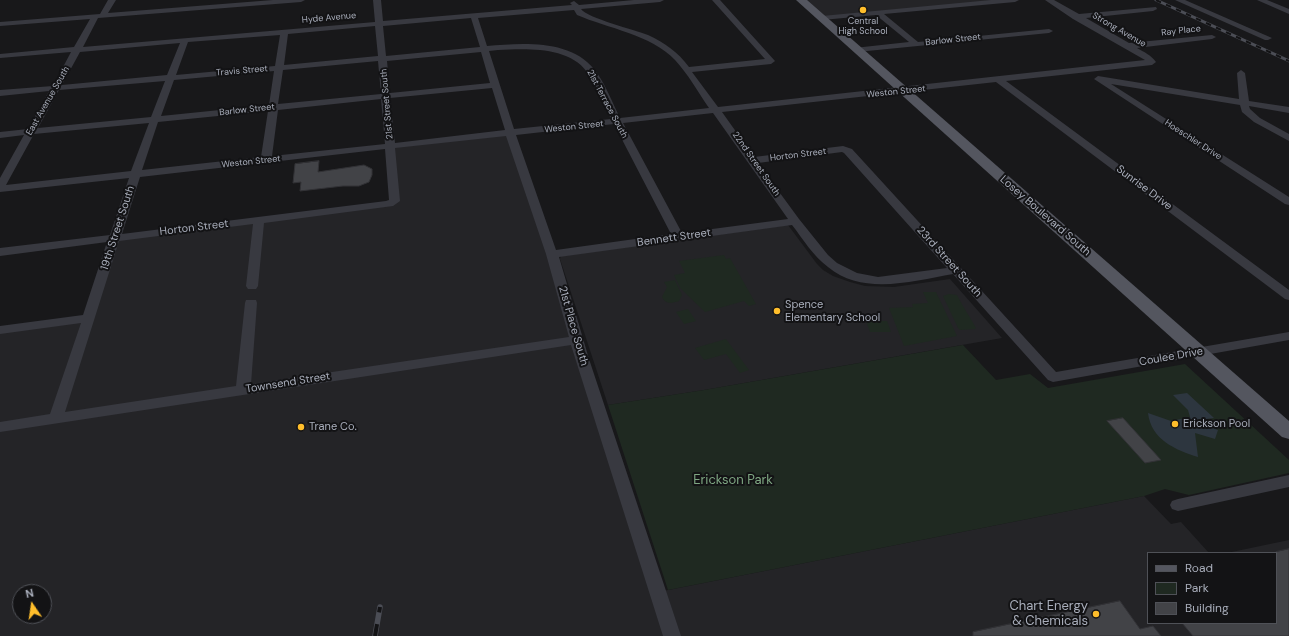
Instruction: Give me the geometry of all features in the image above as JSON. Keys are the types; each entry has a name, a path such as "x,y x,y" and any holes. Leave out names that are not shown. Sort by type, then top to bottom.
{"main road":[{"name":"Losey Boulevard South","path":"801,0 1289,432"}],"street":[{"name":"East Avenue South","path":"0,188 77,50 99,16 112,0"},
{"path":"200,8 204,0"},
{"path":"0,24 301,0"},
{"name":"21st Street South","path":"377,0 395,201 389,204"},
{"name":"Hyde Avenue","path":"0,56 474,16 574,4 660,0"},
{"path":"688,70 772,61 716,0"},
{"path":"822,18 1015,0"},
{"name":"Strong Avenue","path":"1048,0 1152,61 1147,64"},
{"path":"1179,0 1268,38"},
{"path":"1261,0 1289,12"},
{"name":"22nd Street South","path":"574,4 580,13 641,34 661,44 675,55 688,70 754,160 795,220 824,258 833,266 853,276 878,280 893,280 957,270"},
{"path":"1076,17 1153,9"},
{"path":"878,13 916,44"},
{"name":"21st Place South","path":"474,16 510,134 552,254 576,340 672,636"},
{"name":"Barlow Street","path":"857,50 1049,31"},
{"path":"266,160 284,32"},
{"name":"Ray Place","path":"1128,46 1212,37"},
{"name":"19th Street South","path":"56,418 89,322 88,318 114,238 155,119 185,40"},
{"name":"21st Terrace South","path":"484,49 510,47 535,48 561,53 579,60 591,72 678,237"},
{"name":"Travis Street","path":"0,93 484,49"},
{"name":"Weston Street","path":"0,188 1147,64"},
{"path":"1076,72 1098,79 1289,110"},
{"path":"1241,74 1243,103 1245,110 1248,114 1289,138"},
{"name":"Hoeschler Drive","path":"1098,79 1289,202"},
{"name":"Sunrise Drive","path":"999,80 1289,296"},
{"name":"Barlow Street","path":"0,135 495,85"},
{"name":"Horton Street","path":"754,160 843,149"},
{"name":"23rd Street South","path":"843,149 851,153 1053,376"},
{"name":"Horton Street","path":"0,252 389,204"},
{"name":"Bennett Street","path":"552,254 795,220"},
{"path":"252,286 260,221"},
{"path":"243,390 251,303"},
{"path":"0,330 88,318"},
{"name":"Coulee Drive","path":"1053,376 1289,336"},
{"name":"Townsend Street","path":"0,427 576,340"},
{"path":"1178,505 1289,481"}],"shaded area":[{"name":"Central High School","path":"801,0 1015,0 822,18"},
{"name":"Trane Co.","path":"510,133 653,593 1144,496 1171,524 1181,522 1208,552 1147,552 1147,624 1277,624 1277,552 1232,552 1289,540 1289,636 0,636 0,330 88,318 114,238 389,204 391,146"},
{"name":"Spence Elementary School","path":"788,225 823,270 833,276 850,282 865,286 894,287 950,279 1002,338 704,390 608,405 560,259 561,256"},
{"name":"Erickson Pool","path":"1187,393 1214,418 1199,420 1198,423 1218,430 1215,439 1195,433 1198,457 1173,447 1159,437 1150,422 1148,413 1171,421 1190,417 1188,410 1173,395"}],"green space":[{"path":"724,255 726,259 730,258 756,304 749,306 744,301 705,312 680,288 674,275 685,273 679,261"},
{"path":"675,280 682,295 679,301 671,303 667,302 662,297 667,287 664,282"},
{"path":"923,292 936,292 957,336 904,346 889,308 913,307 912,304 928,303"},
{"path":"949,294 957,295 976,328 975,329 960,330 958,328 943,296"},
{"path":"688,309 696,321 684,324 676,312"},
{"path":"866,321 887,321 891,332 870,332"},
{"path":"726,339 749,370 740,373 726,354 704,360 695,348"},
{"name":"Erickson Park","path":"963,345 996,380 1030,374 1048,388 1185,364 1289,460 1289,473 1189,495 1165,489 1144,496 668,590 608,405 704,390"}],"building":[{"path":"319,161 318,172 364,165 372,169 372,175 369,182 359,186 343,186 300,191 301,182 293,183 295,164"},
{"path":"1123,418 1161,460 1145,463 1107,421"},
{"path":"1289,549 1289,636 1193,636 1183,624 1277,624 1276,552"},
{"name":"Chart Energy & Chemicals","path":"1120,601 1140,629 1153,626 1161,636 973,636 973,632"}],"railway":[{"path":"1156,0 1289,61"},
{"path":"375,636 380,607"}],"place":[{"name":"Central High School","path":"863,10"},
{"name":"Spence Elementary School","path":"777,311"},
{"name":"Erickson Pool","path":"1175,424"},
{"name":"Trane Co.","path":"301,427"},
{"name":"Chart Energy & Chemicals","path":"1096,614"}]}
